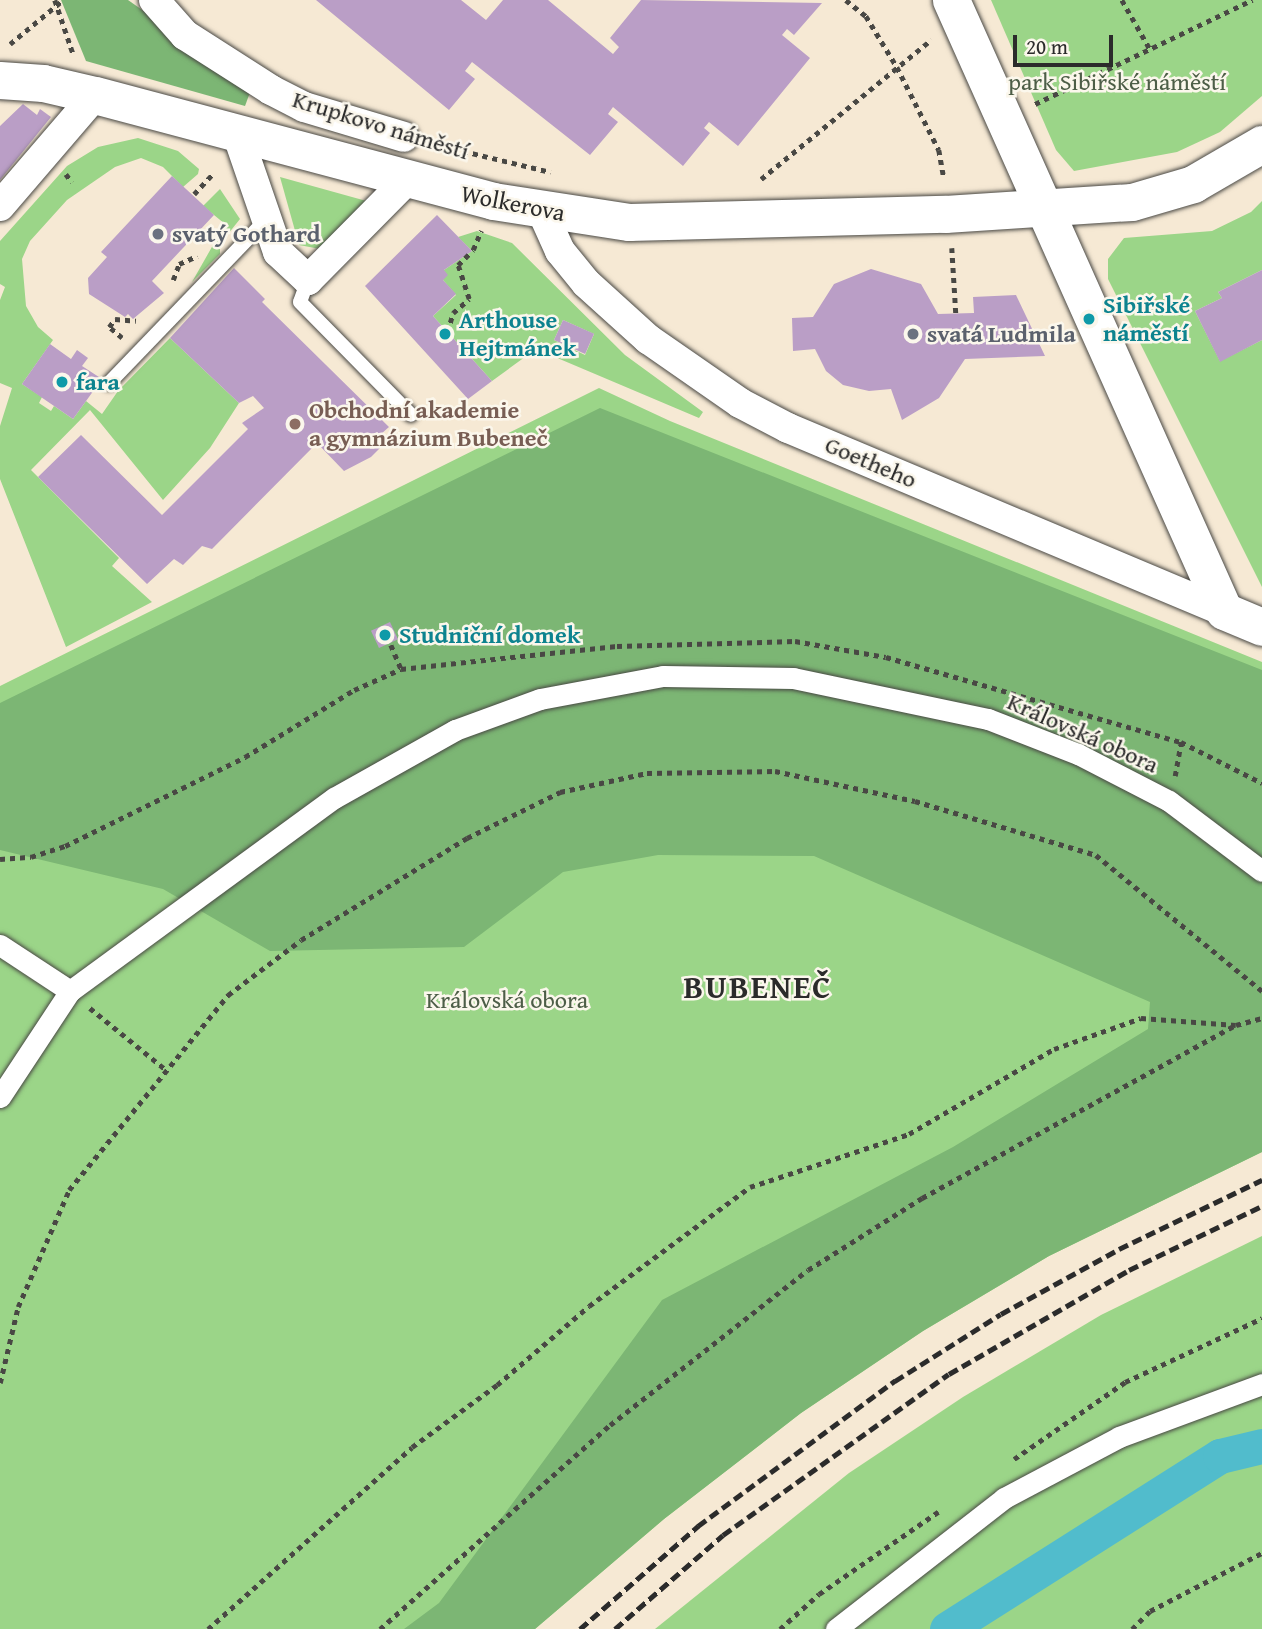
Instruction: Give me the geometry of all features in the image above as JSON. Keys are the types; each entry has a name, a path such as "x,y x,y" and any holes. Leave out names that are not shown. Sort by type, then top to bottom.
{"street":[{"name":"Krupkovo náměstí","path":"154,0 185,35 271,90 304,107 404,137"},
{"path":"951,0 1041,209 1224,611"},
{"name":"Wolkerova","path":"3,64 43,83 84,81 237,133 407,180 542,211 640,222 1041,209"},
{"path":"0,206 84,81"},
{"path":"237,133 278,252 308,280"},
{"path":"1041,209 1132,202 1163,195 1221,171 1262,144"},
{"name":"Krupkovo náměstí","path":"308,280 407,180"},
{"name":"Goetheho","path":"542,211 560,251 586,283 649,339 740,402 788,428 1262,627"},
{"name":"Královská obora","path":"0,1097 70,991 334,798 455,730 540,699 663,676 793,678 988,719 1078,754 1169,801 1262,871"},
{"path":"0,944 70,991"},
{"path":"836,1629 1004,1498 1119,1437 1262,1384"}],"lane":[{"path":"110,383 267,220"},
{"path":"308,280 300,302 411,415"}],"path":[{"path":"3,64 56,3 63,0"},
{"path":"846,0 866,16 897,68 939,150 944,177"},
{"path":"1122,0 1150,49"},
{"path":"1030,106 1252,0"},
{"path":"56,3 84,81"},
{"path":"761,179 935,36"},
{"name":"Krupkovo náměstí","path":"404,137 556,173"},
{"path":"194,194 212,175"},
{"path":"447,332 453,313 469,299 458,265 473,250 483,225"},
{"path":"951,242 956,313"},
{"path":"116,319 120,313"},
{"path":"391,645 401,669"},
{"path":"1181,742 1262,783"},
{"path":"0,1383 18,1307 69,1190 228,995 301,940 467,838 561,792 647,773 775,771 915,801 1096,855 1262,991"},
{"path":"70,991 165,1069"},
{"path":"208,1629 412,1447 497,1385 589,1306 750,1187 909,1134 1054,1049 1141,1018 1236,1025"},
{"path":"380,1629 610,1425 808,1270 922,1198 1236,1025 1262,1018"},
{"path":"1132,1629 1150,1611 1262,1553"}],"green space":[{"path":"61,0 128,0 252,87 245,106 86,61"},
{"name":"park Sibiřské náměstí","path":"991,0 1262,0 1262,96 1220,132 1177,152 1074,171 1056,150"},
{"path":"138,138 178,151 199,169 198,174 183,187 163,167 141,158 115,167 67,200 30,241 22,259 26,306 38,327 53,340 22,384 42,397 39,403 51,411 54,406 73,419 86,401 102,414 118,391 170,338 239,403 210,448 163,500 90,410 31,470 119,558 112,566 152,602 66,647 0,479 0,426 12,388 0,383 0,300 5,287 0,284 0,241 67,166 98,147"},
{"path":"280,177 370,202 320,249 299,245"},
{"path":"220,189 240,219 220,244 220,254 192,282 225,224 203,206"},
{"path":"1262,201 1262,270 1218,292 1222,298 1195,311 1220,361 1262,340 1262,587 1108,279 1108,259 1124,238 1212,231 1251,212"},
{"path":"477,231 512,243 625,355 703,412 699,418 536,349 492,381 433,316 456,295 443,280 444,270 472,251 458,237","holes":["563,320 594,334 585,355 554,340"]},
{"name":"Královská obora","path":"599,388 670,421 1262,662 1262,1152 1049,1256 923,1331 801,1413 664,1519 535,1629 0,1629 0,686"},
{"path":"600,408 1262,670 1262,1152 1049,1256 923,1331 801,1413 664,1519 535,1629 404,1629 439,1603 662,1300 953,1147 1148,1029 1150,1002 814,856 658,855 563,872 464,947 270,951 163,889 0,850 0,703"},
{"path":"1262,1236 1262,1629 655,1629 849,1473 963,1397 1101,1315"}],"building":[{"path":"316,0 461,0 486,20 503,0 548,0 613,54 619,47 610,38 641,0 822,3 794,35 787,29 782,35 810,58 738,146 709,122 704,128 710,133 683,166 613,107 608,114 618,122 590,155 472,62 465,71 475,79 449,110"},
{"path":"23,104 37,115 40,109 51,117 0,180 0,126"},
{"name":"svatý Gothard","path":"172,176 214,215 152,281 164,293 133,319 128,314 125,317 89,294 88,278 107,257 101,252"},
{"path":"437,215 472,251 444,270 448,275 443,280 456,294 433,316 492,381 468,399 365,286"},
{"path":"234,268 265,299 262,302 389,427 381,434 387,441 371,457 344,471 317,443 212,549 202,546 183,565 174,559 147,584 38,477 81,435 162,515 248,429 242,423 264,408 253,396 239,403 170,338"},
{"name":"svatá Ludmila","path":"871,269 921,284 938,314 974,313 973,297 1016,295 1045,356 965,359 939,398 902,420 891,389 869,391 843,385 826,371 815,349 793,351 792,318 813,317 834,284"},
{"path":"1262,270 1262,340 1220,362 1195,311 1222,298 1218,292"},
{"path":"563,320 594,334 585,354 554,340"},
{"name":"fara","path":"50,344 71,359 77,350 88,358 82,366 102,379 73,419 22,384"},
{"name":"Studniční domek","path":"390,622 398,639 379,648 371,631"}],"waterway":[{"path":"947,1629 1220,1456 1262,1446"}],"railway":[{"path":"580,1629 698,1526 895,1381 1001,1314 1119,1249 1262,1180"},
{"path":"615,1629 723,1535 949,1374 1129,1270 1262,1206"}],"place":[{"name":"svatý Gothard","path":"158,234"},
{"name":"Sibiřské náměstí","path":"1089,319"},
{"name":"Arthouse Hejtmánek","path":"445,334"},
{"name":"svatá Ludmila","path":"913,334"},
{"name":"fara","path":"62,382"},
{"name":"Obchodní akademie a gymnázium Bubeneč","path":"295,424"},
{"name":"Studniční domek","path":"385,635"}],"district":[{"name":"BUBENEČ","path":"758,987"}]}
